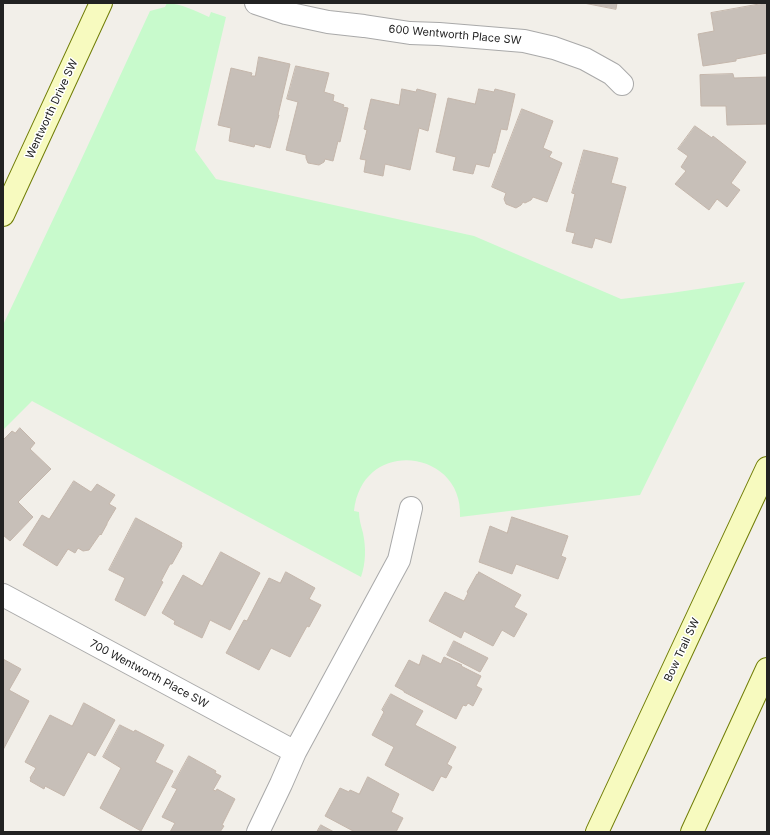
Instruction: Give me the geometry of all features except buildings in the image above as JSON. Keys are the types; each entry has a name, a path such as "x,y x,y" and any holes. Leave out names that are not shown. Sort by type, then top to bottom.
{"main road":[{"name":"Wentworth Drive SW","path":"3,215 101,3"},
{"name":"Bow Trail SW","path":"597,832 767,468"},
{"path":"692,832 767,669"}],"street":[{"name":"600 Wentworth Place SW","path":"256,3 286,13 328,22 410,33 524,40 554,48 585,59 612,74 622,84"},
{"path":"258,832 295,752 399,560 411,508"},
{"name":"700 Wentworth Place SW","path":"3,595 295,752"}],"green space":[{"path":"167,3 183,6 209,17 211,12 226,17 195,150 216,179 474,236 621,299 745,282 640,495 460,517 457,494 446,477 430,465 412,460 392,462 374,471 361,487 354,511 359,512 365,544 365,560 361,577 32,401 3,430 3,325 150,11 165,7"}]}
